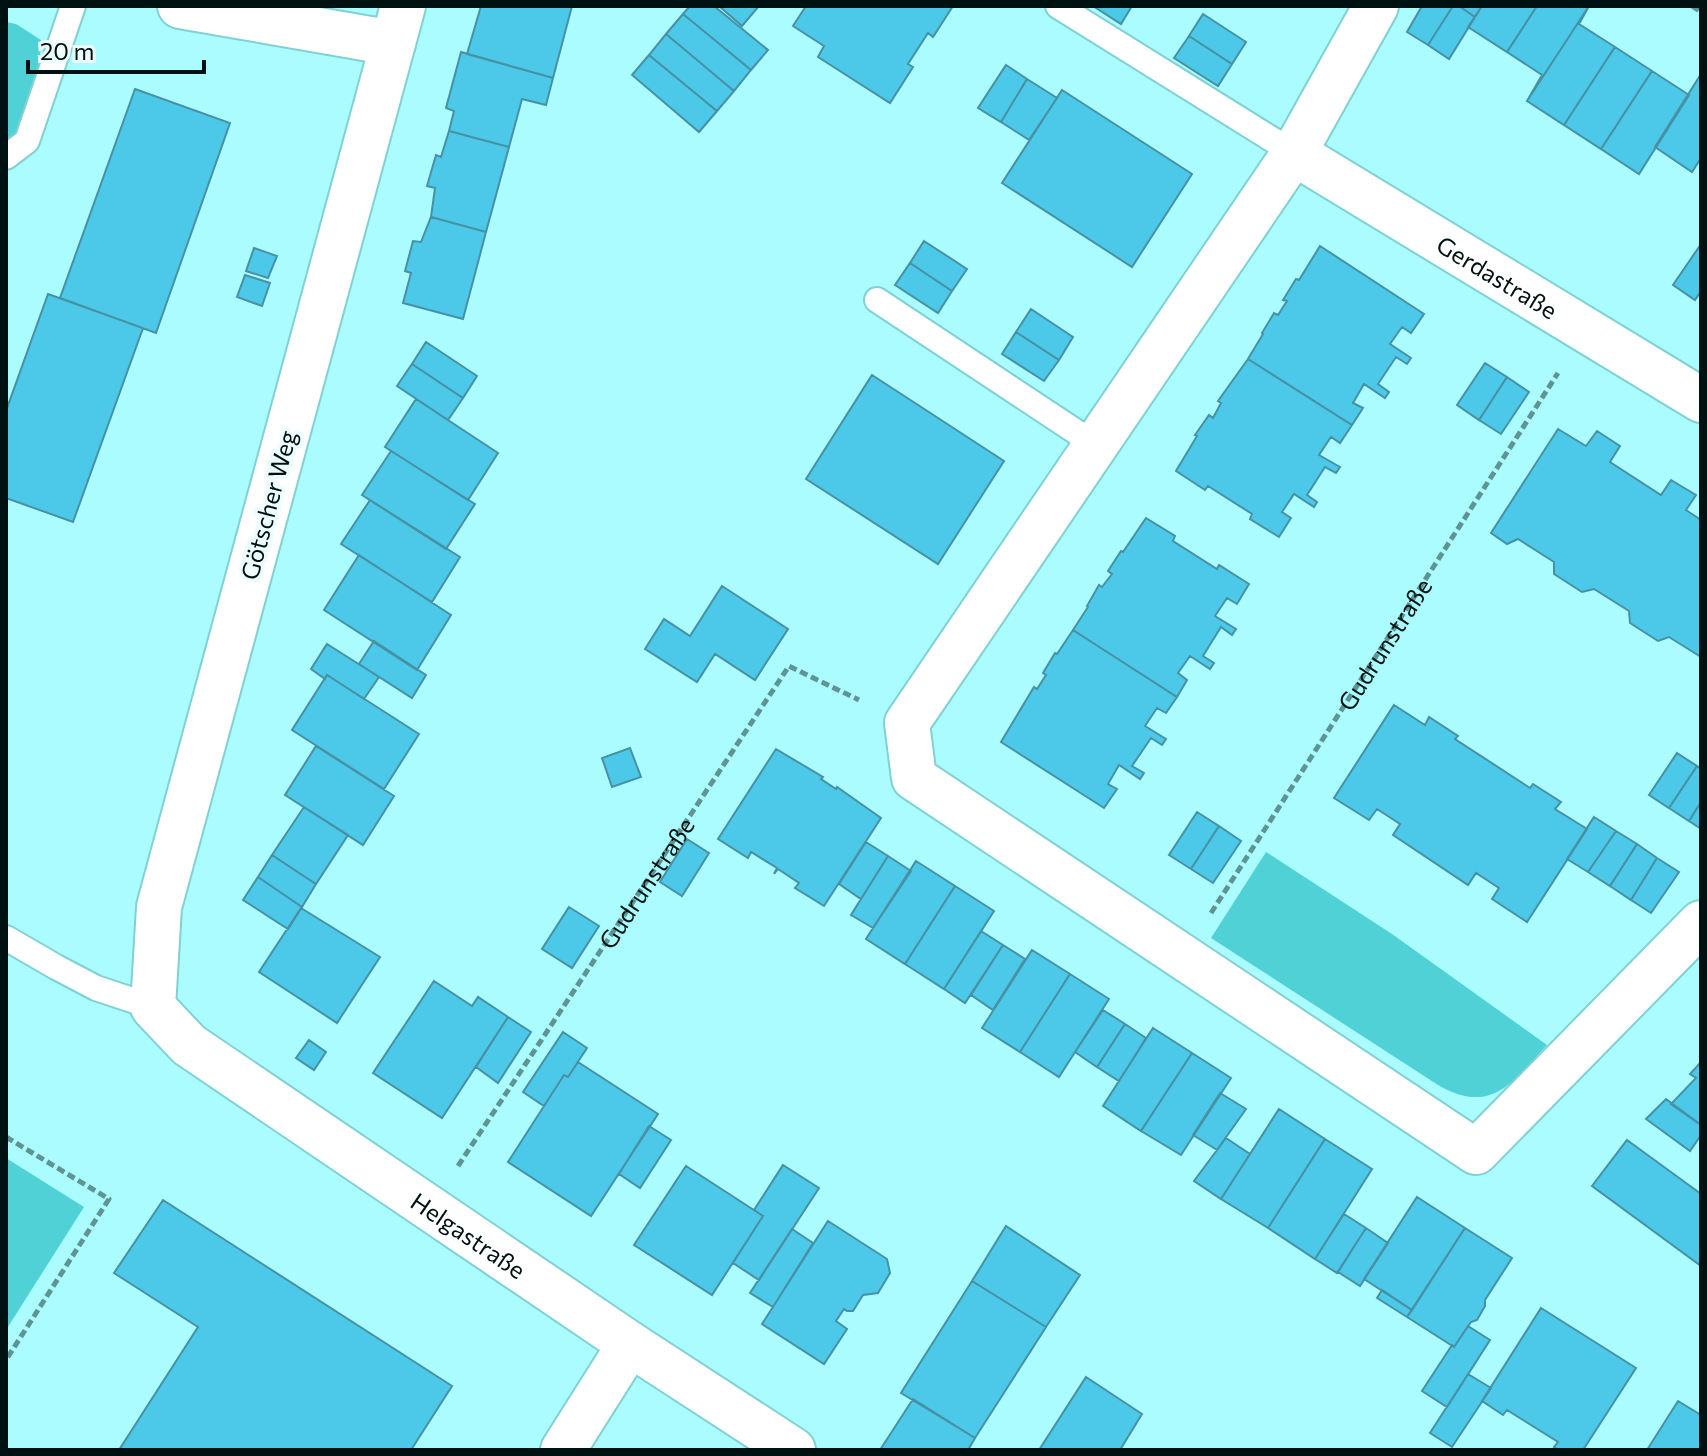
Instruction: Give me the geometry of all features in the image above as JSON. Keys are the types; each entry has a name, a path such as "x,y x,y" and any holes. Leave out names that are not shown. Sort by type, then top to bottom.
{"street":[{"path":"180,6 398,24"},
{"path":"1376,6 1294,153 907,723 914,778 1476,1152 1701,923"},
{"name":"Götscher Weg","path":"153,1007 159,907 398,24"},
{"name":"Gerdastraße","path":"1294,153 1701,400"},
{"name":"Helgastraße","path":"153,1007 189,1045 630,1344 793,1450"},
{"path":"563,1450 630,1344"}],"lane":[{"path":"6,157 27,141 73,6"},
{"name":"Gerdastraße","path":"1058,6 1294,153"},
{"path":"877,300 1096,445"},
{"path":"6,938 96,988 153,1007"}],"path":[{"path":"1692,6 1701,12"},
{"name":"Gudrunstraße","path":"1182,958 1586,330"},
{"name":"Gudrunstraße","path":"430,1207 789,666 907,723"},
{"path":"6,1137 109,1199 6,1360"}],"shaded area":[{"path":"6,22 16,24 41,40 39,73 22,132 6,143"},
{"path":"1266,852 1392,934 1547,1045 1512,1082 1500,1090 1487,1096 1457,1094 1438,1085 1211,938"},
{"path":"6,1158 84,1207 6,1330"}],"building":[{"path":"481,6 572,6 553,78 467,54"},
{"path":"690,6 714,6 768,50 751,70 683,14"},
{"path":"719,6 759,6 742,26"},
{"path":"806,6 953,6 933,37 928,33 908,64 913,67 890,103 818,57 824,46 793,26"},
{"path":"1093,6 1132,6 1121,24"},
{"path":"1422,6 1453,6 1428,45 1407,32"},
{"path":"1453,6 1459,6 1475,17 1449,59 1428,45"},
{"path":"1459,6 1482,6 1475,17"},
{"path":"1482,6 1537,6 1507,52 1468,27"},
{"path":"1537,6 1589,6 1527,101 1542,75 1507,52"},
{"path":"1589,6 1579,24 1615,47 1564,125 1527,101"},
{"path":"683,14 751,70 734,91 666,34"},
{"path":"1203,14 1246,42 1232,64 1189,36"},
{"path":"666,34 734,91 717,111 649,55"},
{"path":"1189,36 1232,64 1218,86 1174,58"},
{"path":"1615,47 1652,71 1601,149 1564,125"},
{"path":"461,52 553,78 546,105 522,99 509,147 449,131 454,111 446,108"},
{"path":"649,55 717,111 699,132 632,75"},
{"path":"1006,65 1027,79 1001,122 978,108"},
{"path":"1652,71 1689,95 1639,174 1601,149"},
{"path":"1701,74 1701,158 1692,172 1655,147"},
{"path":"1027,79 1057,98 1029,140 1001,122"},
{"path":"135,89 230,123 156,333 60,298"},
{"path":"1062,90 1192,174 1132,267 1002,183"},
{"path":"449,131 509,147 486,232 431,217 435,188 427,186 436,155 441,157"},
{"path":"431,217 486,232 463,319 403,303 411,273 405,271 413,241 421,242"},
{"path":"924,241 967,269 952,291 910,263"},
{"path":"1701,244 1701,291 1695,300 1673,285"},
{"path":"1320,246 1424,314 1411,333 1402,327 1390,344 1411,358 1407,364 1396,357 1378,384 1389,392 1385,398 1364,384 1353,403 1363,408 1352,425 1248,359 1274,313 1278,315 1287,301 1283,300"},
{"path":"254,248 277,256 268,278 246,271"},
{"path":"910,263 952,291 938,313 895,285"},
{"path":"245,275 270,283 262,306 237,297"},
{"path":"48,294 143,328 73,522 6,498 6,411"},
{"path":"1031,309 1073,337 1059,360 1016,332"},
{"path":"1016,332 1059,360 1044,381 1002,354"},
{"path":"426,342 477,376 463,398 412,364"},
{"path":"1248,359 1352,425 1340,443 1331,437 1319,455 1340,467 1336,473 1325,467 1307,495 1317,502 1314,507 1294,494 1282,512 1291,518 1279,537 1250,519 1252,514 1208,486 1205,490 1176,471 1195,435 1209,415 1213,418 1221,403 1218,401"},
{"path":"1485,363 1507,377 1479,420 1457,405"},
{"path":"412,364 463,398 448,420 397,386"},
{"path":"872,375 1004,461 938,564 806,479"},
{"path":"1507,377 1529,392 1501,434 1479,420"},
{"path":"416,399 498,453 468,500 385,447"},
{"path":"1558,429 1586,446 1597,431 1620,446 1610,462 1661,495 1671,480 1696,495 1686,510 1701,520 1701,657 1669,637 1658,641 1630,623 1629,611 1594,589 1582,592 1554,574 1554,562 1518,539 1507,544 1491,533"},
{"path":"391,451 475,504 446,549 362,495"},
{"path":"370,500 460,557 432,602 341,544"},
{"path":"1146,518 1175,536 1173,541 1217,569 1219,565 1249,584 1237,604 1227,598 1215,616 1236,629 1232,635 1221,627 1203,656 1214,663 1210,669 1190,656 1178,673 1187,680 1177,697 1073,630 1099,585 1102,587 1112,574 1108,571 1121,551"},
{"path":"359,555 451,615 417,670 324,610"},
{"path":"722,586 788,629 755,680 715,654 697,682 645,649 664,619 690,636"},
{"path":"1073,630 1177,697 1166,713 1157,708 1145,726 1166,739 1162,745 1151,738 1132,766 1144,773 1140,779 1119,765 1108,784 1117,789 1104,808 1001,742 1034,687 1037,689 1046,675 1043,673 1055,653"},
{"path":"374,641 426,675 412,698 359,664"},
{"path":"327,644 379,677 364,699 327,675 325,679 311,669"},
{"path":"327,675 419,734 384,789 292,730"},
{"path":"1394,705 1425,725 1429,717 1458,736 1455,739 1530,788 1533,784 1561,802 1555,809 1587,829 1527,922 1492,899 1499,888 1476,873 1468,885 1393,835 1400,824 1377,809 1369,820 1334,798"},
{"path":"316,746 394,796 363,845 285,795"},
{"path":"630,748 641,777 612,787 602,758"},
{"path":"776,749 823,777 821,779 881,818 824,906 795,888 799,883 778,869 774,874 777,868 751,852 748,858 718,839"},
{"path":"1677,753 1697,766 1669,808 1649,795"},
{"path":"1697,766 1701,769 1701,802 1689,821 1669,808"},
{"path":"1701,802 1701,829 1689,821"},
{"path":"304,807 348,835 316,884 272,855"},
{"path":"1197,812 1219,826 1191,869 1169,855"},
{"path":"1594,817 1616,831 1588,872 1567,859"},
{"path":"1219,826 1241,841 1213,883 1191,869"},
{"path":"1616,831 1637,844 1610,886 1588,872"},
{"path":"687,839 709,853 682,896 660,882"},
{"path":"866,842 888,856 861,899 839,884"},
{"path":"1637,844 1657,858 1631,900 1610,886"},
{"path":"272,855 316,884 302,907 258,877"},
{"path":"888,856 911,871 873,928 851,915"},
{"path":"1657,858 1679,872 1651,913 1631,900"},
{"path":"916,861 955,886 905,964 866,939"},
{"path":"258,877 302,907 288,929 243,900"},
{"path":"955,886 994,911 944,989 905,964"},
{"path":"569,907 599,926 572,968 542,949"},
{"path":"301,908 380,957 337,1023 259,972"},
{"path":"981,931 1003,945 965,1003 944,989"},
{"path":"1003,945 1025,959 993,1010 971,995"},
{"path":"1032,950 1070,974 1020,1052 982,1028"},
{"path":"1070,974 1109,999 1059,1077 1020,1052"},
{"path":"434,981 472,1006 478,997 508,1017 442,1118 373,1073"},
{"path":"1103,1010 1125,1024 1097,1067 1075,1052"},
{"path":"508,1017 531,1032 498,1083 476,1067"},
{"path":"1125,1024 1146,1038 1119,1081 1097,1067"},
{"path":"1153,1028 1192,1053 1141,1131 1103,1106"},
{"path":"563,1032 587,1048 544,1106 523,1092"},
{"path":"309,1040 326,1052 314,1070 296,1058"},
{"path":"1192,1053 1231,1078 1181,1155 1141,1131"},
{"path":"578,1062 658,1114 591,1216 508,1162 564,1075 568,1077"},
{"path":"1701,1062 1701,1125 1671,1104 1696,1078 1690,1074"},
{"path":"1220,1093 1246,1109 1217,1150 1193,1135"},
{"path":"1666,1099 1701,1125 1701,1135 1690,1151 1646,1119"},
{"path":"1279,1109 1325,1139 1268,1228 1221,1199"},
{"path":"649,1126 671,1140 640,1188 619,1174"},
{"path":"1226,1138 1250,1154 1221,1199 1194,1181"},
{"path":"1325,1139 1372,1169 1315,1259 1268,1228"},
{"path":"1627,1140 1701,1194 1701,1266 1592,1186"},
{"path":"783,1165 819,1188 759,1280 733,1263 763,1216 754,1210"},
{"path":"686,1166 763,1216 712,1295 634,1245"},
{"path":"1417,1197 1465,1228 1412,1310 1364,1279"},
{"path":"163,1200 452,1386 411,1450 119,1450 198,1327 114,1273"},
{"path":"1344,1214 1366,1228 1337,1273 1315,1259"},
{"path":"828,1221 887,1259 890,1273 878,1293 863,1295 853,1311 844,1309 836,1321 847,1329 824,1364 762,1324"},
{"path":"1006,1226 1080,1275 1046,1327 972,1281"},
{"path":"1366,1228 1388,1243 1360,1286 1338,1272"},
{"path":"1465,1228 1512,1258 1485,1300 1477,1320 1471,1322 1454,1347 1407,1317"},
{"path":"792,1229 813,1243 773,1307 750,1293"},
{"path":"972,1281 1046,1327 975,1438 901,1393"},
{"path":"1382,1290 1412,1310 1407,1317 1377,1298"},
{"path":"1541,1308 1636,1368 1583,1450 1558,1450 1554,1447 1558,1442 1507,1410 1503,1415 1482,1401"},
{"path":"1468,1326 1490,1340 1447,1407 1422,1391"},
{"path":"1468,1374 1491,1388 1452,1447 1430,1433"},
{"path":"1086,1377 1142,1414 1120,1450 1039,1450"},
{"path":"913,1399 975,1438 968,1450 880,1450"},
{"path":"1678,1401 1701,1415 1701,1450 1647,1450"}]}
